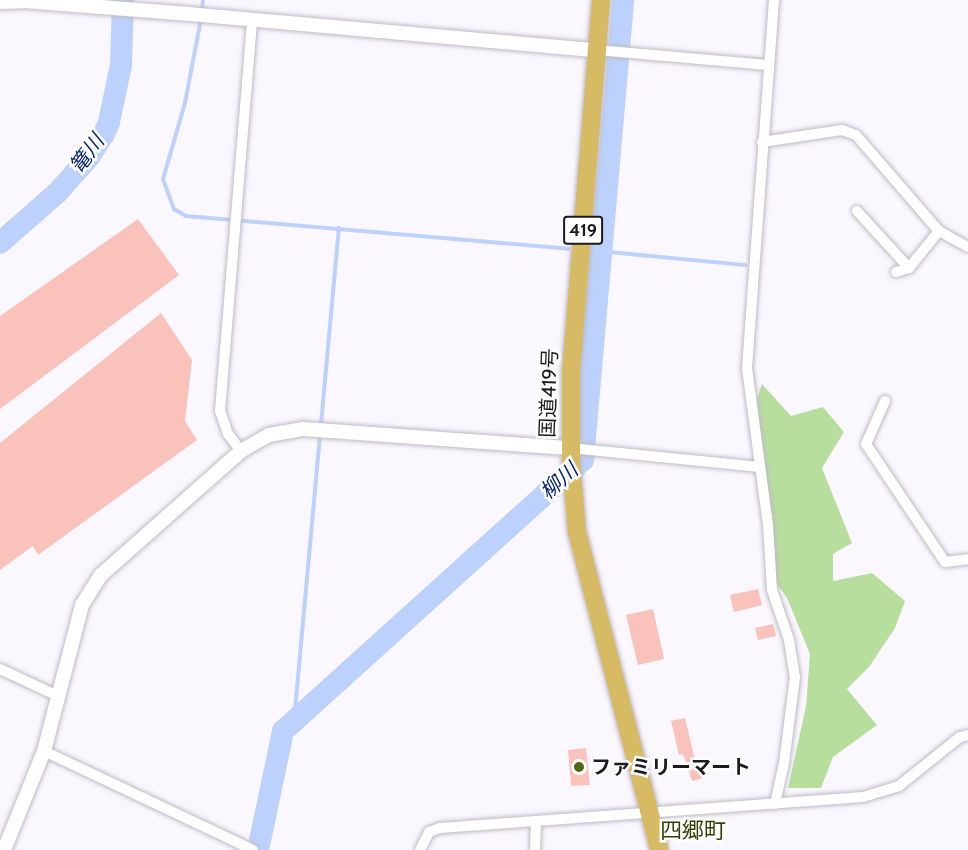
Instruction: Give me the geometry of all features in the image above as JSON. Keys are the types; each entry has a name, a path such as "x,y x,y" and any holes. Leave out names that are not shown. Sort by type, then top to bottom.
{"highway":[{"name":"国道419号","path":"602,0 602,51 571,371 570,452 577,532 659,850"}],"street":[{"path":"774,0 747,368 768,525 772,590 789,640 795,677 784,763 775,804"},
{"path":"0,2 189,14 768,65"},
{"path":"241,451 228,434 220,411 252,21"},
{"path":"762,142 842,130 856,135 939,231 968,247"},
{"path":"857,211 909,268"},
{"path":"896,272 909,268 939,231"},
{"path":"885,401 866,444 945,562 968,559"},
{"path":"4,850 44,751 60,697 82,605 101,575 241,451 269,435 303,429 570,452 592,449 760,467"},
{"path":"0,669 60,697"},
{"path":"420,850 429,832 440,828 845,800 883,793 899,786 960,737 968,735"},
{"path":"44,751 251,849"},
{"path":"535,850 536,821"}],"green space":[{"path":"762,384 791,416 823,407 844,432 822,468 852,543 833,554 833,581 872,573 905,601 895,628 869,667 847,689 877,725 833,757 821,788 788,788 806,706 810,654 787,598 774,580 757,398"}],"building":[{"path":"138,219 179,275 0,409 0,316"},
{"path":"161,313 192,360 185,421 197,440 38,555 33,546 0,570 0,443"},
{"path":"758,589 762,605 734,612 730,595"},
{"path":"653,609 664,659 638,665 626,615"},
{"path":"773,624 776,636 758,640 755,628"},
{"path":"685,718 695,760 698,759 704,778 692,781 683,754 679,755 671,721"},
{"name":"ファミリーマート","path":"586,748 590,785 571,786 568,750"}],"waterway":[{"name":"篭川","path":"0,243 57,193 89,157 104,134 109,122 121,65 123,0"},
{"path":"202,11 203,0"},
{"name":"柳川","path":"258,850 283,731 583,460 623,0"},
{"path":"201,19 185,103 163,179 174,209 186,216 569,249"},
{"path":"294,721 339,228"},
{"path":"609,252 745,265"}],"place":[{"name":"ファミリーマート","path":"579,767"}],"district":[{"name":"四郷町","path":"693,831"}]}
